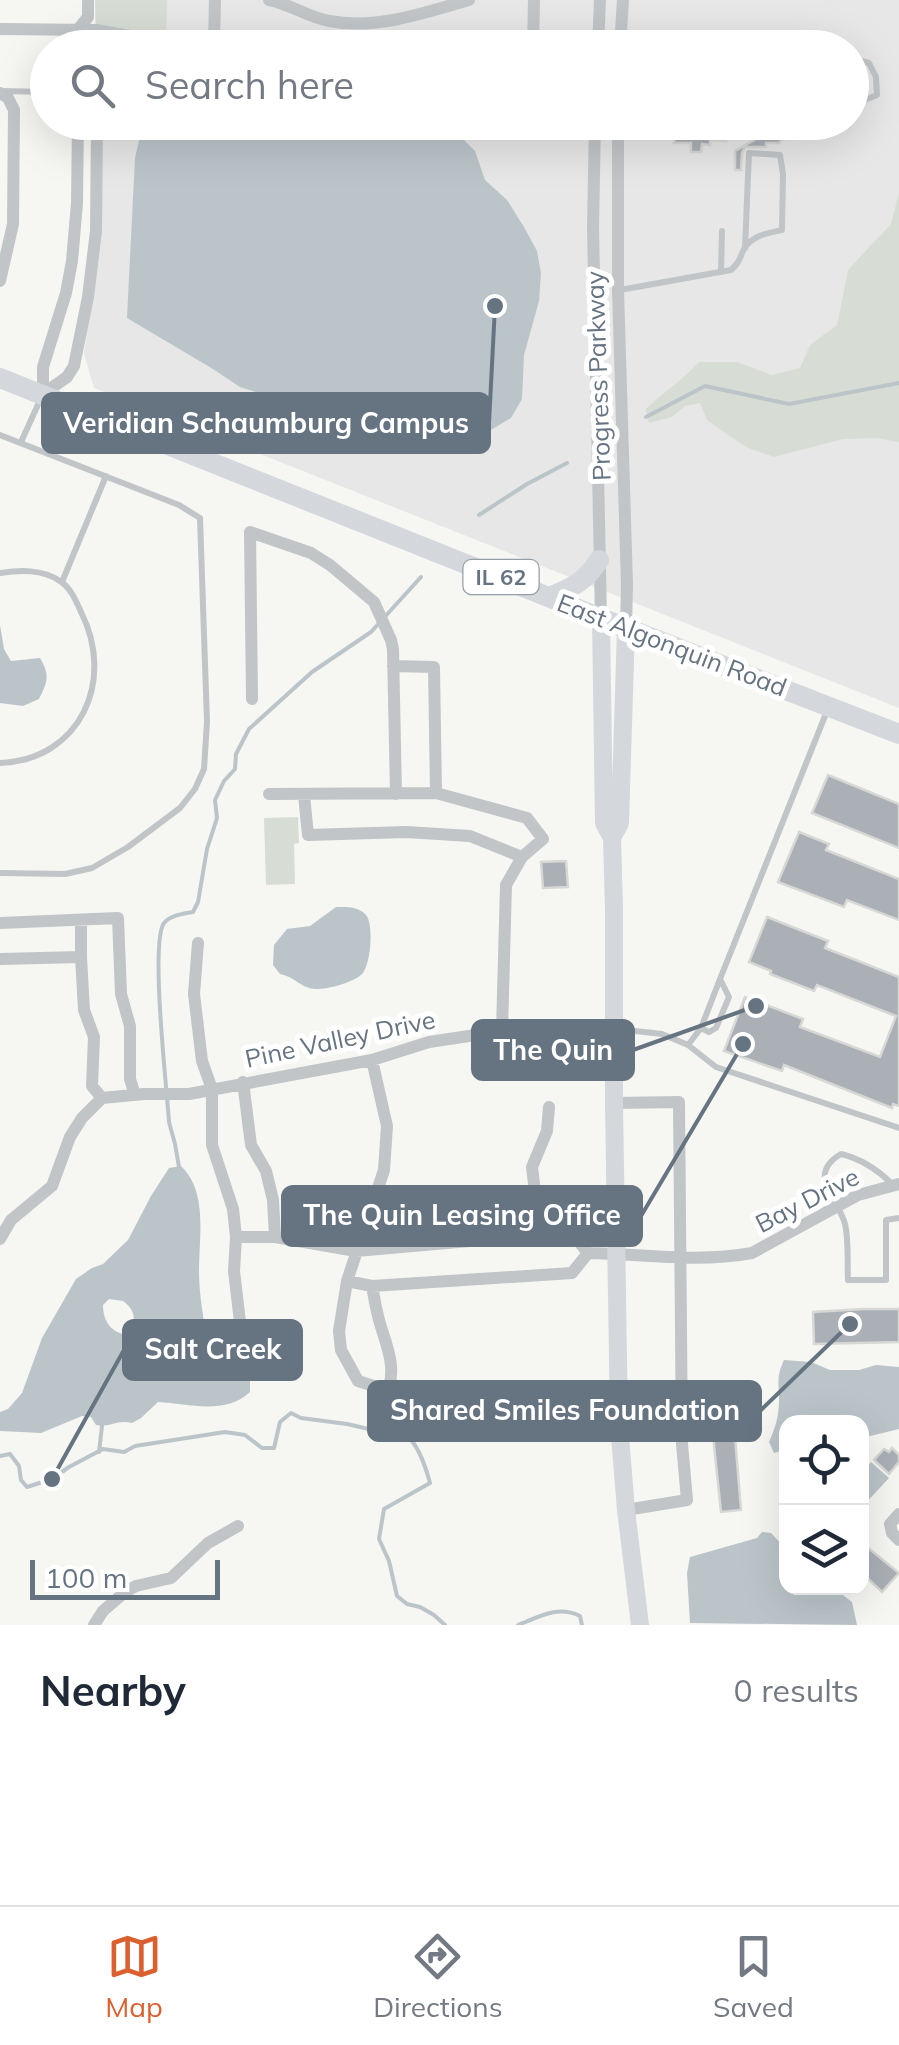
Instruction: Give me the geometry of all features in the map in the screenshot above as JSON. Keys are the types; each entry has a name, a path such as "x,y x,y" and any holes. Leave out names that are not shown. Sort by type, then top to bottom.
{"main road":[{"name":"East Algonquin Road","path":"0,378 899,734"},
{"path":"550,596 578,585 599,560"}],"street":[{"path":"83,30 88,0"},
{"path":"215,0 218,30"},
{"path":"269,0 297,4 328,21 363,23 390,22 442,4 469,0"},
{"path":"533,30 534,0"},
{"path":"599,30 600,0"},
{"path":"621,30 622,0"},
{"path":"0,29 84,23 96,30"},
{"path":"0,92 14,110 13,224 1,271"},
{"path":"42,394 43,368 72,262 78,140"},
{"path":"42,394 67,377 74,366 96,230 97,140"},
{"name":"Progress Parkway","path":"595,140 600,618"},
{"name":"Progress Parkway","path":"618,140 626,628"},
{"path":"252,699 250,532 311,553 374,602 391,640 396,794"},
{"path":"600,618 604,823 612,838 619,1424 640,1625"},
{"path":"612,838 620,823 626,628"},
{"path":"393,666 434,666 436,792"},
{"path":"269,794 436,792 526,818 543,839 522,857 506,885 502,1031"},
{"path":"304,795 308,835 406,832 470,836 522,857"},
{"path":"0,923 118,918 121,994 130,1026 130,1079 139,1094"},
{"path":"0,1240 5,1216 52,1186 70,1136 102,1098 92,1086 94,1038 84,1010 80,920"},
{"path":"198,943 194,994 202,1061 212,1089 212,1145 233,1209 234,1271 242,1339"},
{"path":"0,959 81,956"},
{"name":"Pine Valley Drive","path":"102,1098 189,1094 372,1060 429,1042 502,1031 615,1029"},
{"path":"372,1060 387,1126 384,1170 347,1281 339,1331 341,1350 358,1382 389,1386 390,1352 372,1286"},
{"path":"242,1082 251,1145 266,1171 273,1200 275,1237"},
{"path":"614,1103 679,1102 682,1444 687,1500 626,1510"},
{"path":"540,1234 532,1167 547,1131 549,1107"},
{"name":"Bay Drive","path":"588,1254 682,1259 752,1254 858,1195 896,1185"},
{"path":"236,1236 275,1237 356,1251 571,1232 588,1254 572,1273 372,1286 347,1281"},
{"path":"899,1514 890,1524 899,1540"},
{"path":"94,1625 125,1592 171,1578 208,1543 238,1526"}],"lane":[{"path":"869,63 876,77 877,95 869,98"},
{"path":"0,92 30,92"},
{"path":"618,290 731,270 741,262 750,153 780,154 782,230 760,234 745,248"},
{"path":"721,272 722,231"},
{"path":"21,442 42,394"},
{"path":"0,435 179,505 200,518 207,722 204,769 196,789 180,808 128,846 92,868 65,874 0,873"},
{"path":"62,582 106,476"},
{"path":"0,573 29,571 62,582 87,624 95,663 93,690 78,723 58,744 30,759 0,763"},
{"path":"688,1045 701,1028 829,706"},
{"path":"701,1028 709,1032 716,1028 729,997 720,979"},
{"path":"615,1029 662,1034 688,1045 716,1067 899,1128"},
{"path":"896,1185 854,1158 841,1154 832,1160 825,1175 826,1190 846,1226 848,1280 886,1280 886,1220 899,1218"}],"shaded area":[{"path":"95,0 899,0 899,708 94,388 84,354 97,258 97,140 869,140 869,30 96,30"},
{"path":"95,0 167,0 166,30 96,30"},
{"path":"139,140 464,140 475,151 485,180 507,200 524,227 537,251 541,273 539,301 524,355 522,399 511,418 476,439 449,445 403,434 372,441 350,434 294,404 240,387 127,318"},
{"path":"899,193 899,442 843,439 774,457 748,448 707,420 700,403 649,423 646,409 699,362 737,362 772,375 800,368 810,345 837,325 848,270 891,224"},
{"path":"0,625 4,649 11,661 40,658 45,669 46,683 39,699 23,706 0,703"},
{"path":"298,817 295,884 266,885 264,818"},
{"path":"336,907 359,910 368,920 369,955 361,975 340,985 316,989 280,974 273,965 274,945 287,929 310,926"},
{"path":"181,1166 199,1201 200,1285 210,1351 220,1364 250,1376 250,1392 219,1406 158,1402 132,1423 96,1425 91,1417 82,1416 41,1433 0,1431 0,1412 22,1393 42,1338 76,1279 103,1264 128,1240 169,1168","holes":["109,1299 123,1301 134,1317 128,1335 113,1329 103,1311"]},
{"path":"784,1360 811,1362 830,1370 899,1367 899,1429 869,1436 869,1415 779,1415 779,1452 774,1453 769,1442 779,1407 779,1376"},
{"path":"869,1464 889,1478 869,1499"},
{"path":"762,1532 771,1533 779,1542 779,1595 843,1595 852,1602 857,1625 690,1623 690,1557 757,1538"}],"building":[{"path":"710,140 710,145 702,144 701,152 691,152 691,143 674,143"},
{"path":"754,140 782,140 766,143 766,147 745,147 741,170 735,170 735,151"},
{"path":"828,775 899,804 899,848 812,813"},
{"path":"799,832 829,844 826,850 899,879 899,920 847,900 844,907 778,882"},
{"path":"566,861 568,887 543,888 541,862"},
{"path":"767,917 828,941 825,948 899,977 899,1106 893,1104 892,1108 784,1065 782,1071 724,1051 745,997 803,1019 800,1027 880,1057 896,1016 817,985 814,991 749,962"},
{"path":"899,1309 899,1342 814,1344 813,1312"},
{"path":"734,1425 741,1510 721,1512 712,1426"},
{"path":"892,1448 899,1455 899,1462 889,1474 874,1460 884,1449 889,1452"},
{"path":"869,1549 899,1573 882,1592 869,1580"}],"waterway":[{"path":"646,417 705,386 789,404 899,383"},
{"path":"479,515 567,463"},
{"path":"179,1167 169,1122 160,1018 159,958 164,923 193,912 198,902 217,818 215,800 235,769 236,754 249,729 312,672 371,632 421,577"},
{"path":"0,1456 10,1454 27,1487 52,1479 103,1449 124,1452 135,1446 225,1432 245,1435 262,1448 274,1448 280,1422 291,1413 386,1433 397,1429 414,1444 430,1483 384,1509 379,1539 397,1596 445,1625"},
{"path":"99,1452 102,1426"},
{"path":"518,1625 548,1613 564,1612 580,1616 582,1625"}],"place":[{"name":"Veridian Schaumburg Campus","path":"495,306"},
{"name":"The Quin","path":"756,1006"},
{"name":"The Quin Leasing Office","path":"743,1044"},
{"name":"Shared Smiles Foundation","path":"850,1324"},
{"name":"Salt Creek","path":"52,1479"}]}
